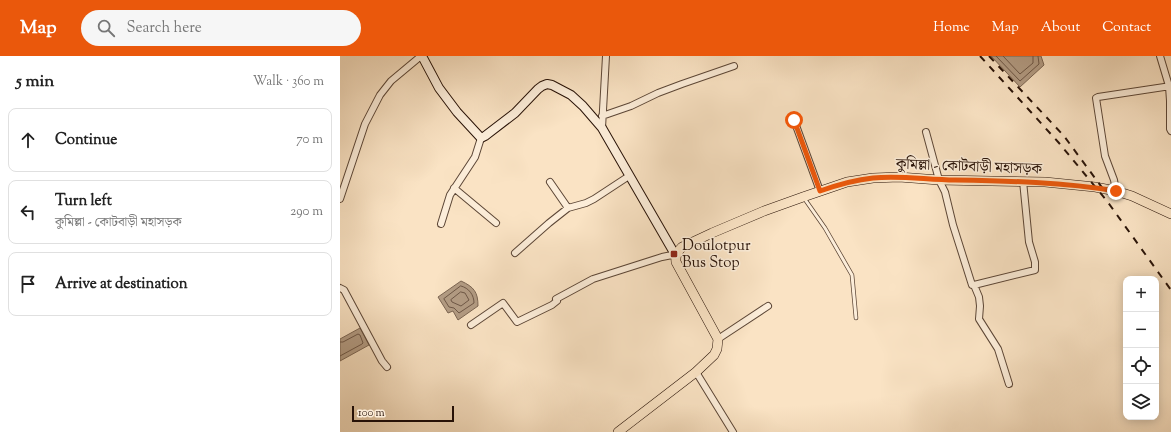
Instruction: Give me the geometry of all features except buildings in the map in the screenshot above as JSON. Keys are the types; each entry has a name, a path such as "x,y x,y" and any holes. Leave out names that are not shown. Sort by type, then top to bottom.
{"main road":[{"name":"কুমিল্লা - কোটবাড়ী মহাসড়ক","path":"677,254 682,247 764,211 847,182 873,178 899,177 938,180 1023,181 1095,187 1132,196 1171,214"},
{"path":"618,432 696,372 714,355 717,349 718,339 676,262 677,254"}],"street":[{"path":"341,196 365,124 380,95 391,81 422,56 439,88 481,138"},
{"path":"602,128 606,56"},
{"path":"1160,56 1170,86 1171,131"},
{"path":"602,116 631,106 658,93 734,66"},
{"path":"442,224 450,194 475,158 481,138 515,113 538,89 547,84 571,95 583,106 602,128 673,251 677,254"},
{"path":"1116,191 1114,180 1105,156 1096,98 1098,96 1170,86"},
{"path":"794,120 820,191"},
{"path":"926,132 938,180 945,192 969,279 972,285 974,285 979,297 979,319 998,349 1009,384"},
{"path":"515,253 568,208 594,199 629,176"},
{"path":"974,285 1035,270 1035,262 1029,242 1023,181"},
{"path":"550,182 568,208"},
{"path":"454,188 496,223"},
{"path":"471,325 503,303 517,322 552,305 557,302 556,299 593,279 662,257 677,254"},
{"path":"340,288 344,290 382,361 387,367"},
{"path":"718,339 768,306"},
{"path":"696,372 733,432"}],"lane":[{"path":"802,197 825,228 852,275 856,318"}],"water":[{"path":"991,56 1041,56 1044,65 1020,87"},
{"path":"461,281 469,285 474,290 477,297 478,306 458,320 453,311 448,313 438,297"},
{"path":"360,328 369,345 340,361 340,339"}],"railway":[{"path":"980,56 1059,143 1107,201 1171,290"},
{"path":"989,56 1064,136 1106,193"}],"place":[{"name":"Doulotpur Bus Stop","path":"674,254"}],"route":[{"path":"794,120 820,191 847,182 873,178 899,177 938,180 1045,182 1095,187 1116,191"}]}
